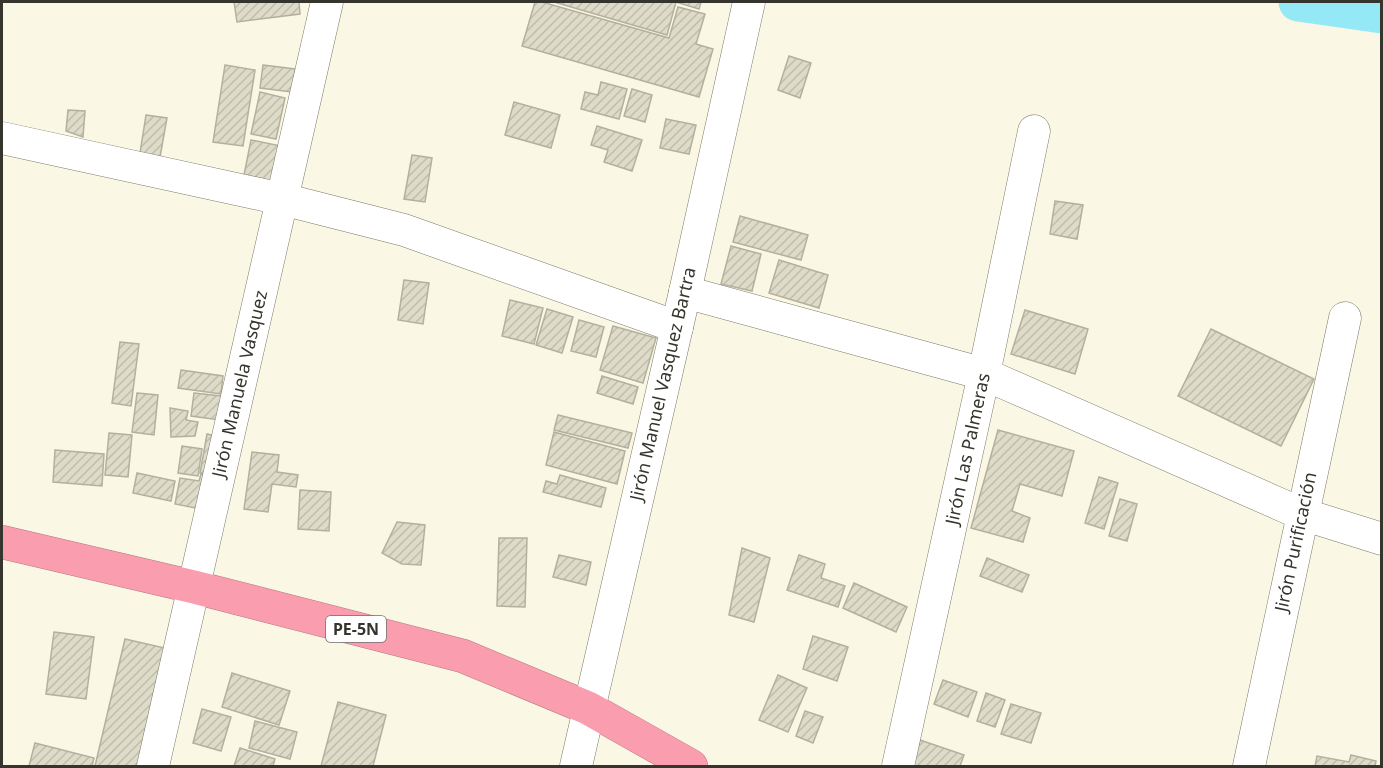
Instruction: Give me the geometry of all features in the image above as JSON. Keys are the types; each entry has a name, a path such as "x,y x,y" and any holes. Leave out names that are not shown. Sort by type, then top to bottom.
{"highway":[{"name":"PE-5N","path":"2,542 194,587 463,656 588,708 691,766"}],"street":[{"name":"Jirón Manuela Vasquez","path":"153,766 327,2"},
{"name":"Jirón Manuel Vasquez Bartra","path":"576,766 749,2"},
{"name":"Jirón Las Palmeras","path":"898,766 984,374 1034,131"},
{"path":"2,138 282,199 404,230 677,327"},
{"path":"685,292 984,374 1302,514 1382,539"},
{"name":"Jirón Purificación","path":"1249,766 1345,318"}],"building":[{"path":"234,2 299,2 300,14 237,22"},
{"path":"535,2 542,2 669,38 678,7 705,14 696,44 713,49 699,97 522,46"},
{"path":"554,2 676,2 667,35"},
{"path":"676,2 701,2 699,9"},
{"path":"789,56 811,63 800,98 778,90"},
{"path":"225,65 255,70 243,146 213,142"},
{"path":"263,65 295,69 292,92 260,88"},
{"path":"601,82 627,89 619,119 581,109 585,92 598,95"},
{"path":"632,89 652,95 645,122 624,116"},
{"path":"260,92 285,98 276,139 251,134"},
{"path":"514,102 560,115 551,148 505,135"},
{"path":"68,110 85,111 83,137 66,131"},
{"path":"146,115 167,118 160,157 140,153"},
{"path":"666,119 696,125 689,154 660,148"},
{"path":"597,126 642,140 632,171 604,162 608,150 591,145"},
{"path":"251,140 281,146 274,181 244,175"},
{"path":"412,155 432,158 425,202 404,199"},
{"path":"1055,201 1083,205 1077,239 1050,234"},
{"path":"740,216 808,235 801,260 733,242"},
{"path":"731,246 761,254 752,291 721,284"},
{"path":"779,260 828,275 819,308 769,293"},
{"path":"404,280 429,283 423,324 398,320"},
{"path":"510,300 543,308 534,344 502,336"},
{"path":"547,309 573,317 562,353 536,345"},
{"path":"1025,310 1088,329 1075,374 1011,354"},
{"path":"579,320 604,327 596,357 571,351"},
{"path":"613,326 656,338 643,383 600,370"},
{"path":"1211,329 1314,379 1281,446 1178,396"},
{"path":"120,342 139,344 131,406 112,403"},
{"path":"181,370 223,376 221,394 178,388"},
{"path":"602,376 638,387 633,404 597,393"},
{"path":"137,393 158,395 154,435 132,432"},
{"path":"194,393 230,397 227,421 191,416"},
{"path":"170,408 188,411 186,420 198,422 195,436 171,437"},
{"path":"558,415 632,433 628,448 554,430"},
{"path":"998,430 1074,451 1062,496 1020,484 1012,511 1030,518 1023,542 971,528"},
{"path":"554,432 625,451 617,484 546,465"},
{"path":"109,433 132,435 128,477 105,475"},
{"path":"207,434 221,437 214,475 200,473"},
{"path":"182,446 202,449 198,476 178,473"},
{"path":"55,450 104,454 102,486 53,482"},
{"path":"252,452 279,455 277,472 298,475 296,487 272,484 268,512 244,509"},
{"path":"137,473 175,481 171,501 133,493"},
{"path":"201,474 212,477 206,510 175,504 180,478 199,481"},
{"path":"560,475 606,488 601,507 543,492 546,481 557,484"},
{"path":"1099,477 1118,483 1104,529 1085,523"},
{"path":"300,490 331,492 329,531 298,529"},
{"path":"1120,499 1137,504 1127,541 1109,536"},
{"path":"397,522 425,525 421,565 402,564 382,553"},
{"path":"499,538 527,538 525,607 497,606"},
{"path":"742,548 770,558 754,622 729,615"},
{"path":"559,555 591,562 586,585 553,577"},
{"path":"799,555 825,564 821,578 845,586 838,607 787,590"},
{"path":"987,558 1029,575 1022,592 980,576"},
{"path":"854,583 907,607 896,632 843,608"},
{"path":"54,632 94,637 86,699 46,694"},
{"path":"813,636 848,647 837,681 803,669"},
{"path":"125,639 169,649 142,766 95,766"},
{"path":"232,673 290,691 279,725 222,707"},
{"path":"778,675 807,688 788,732 759,720"},
{"path":"943,680 977,692 968,717 934,704"},
{"path":"986,693 1005,700 995,727 977,721"},
{"path":"338,702 386,715 373,766 321,766"},
{"path":"1011,704 1041,713 1031,743 1001,734"},
{"path":"202,709 231,717 221,751 193,743"},
{"path":"805,711 823,717 813,743 796,736"},
{"path":"255,721 297,732 290,759 249,748"},
{"path":"920,740 964,755 960,766 912,766"},
{"path":"35,743 94,758 92,766 29,766"},
{"path":"240,748 275,759 273,766 234,766"},
{"path":"1351,755 1376,761 1375,766 1315,766 1317,756 1349,762"}],"waterway":[{"path":"1298,2 1382,14"}]}
